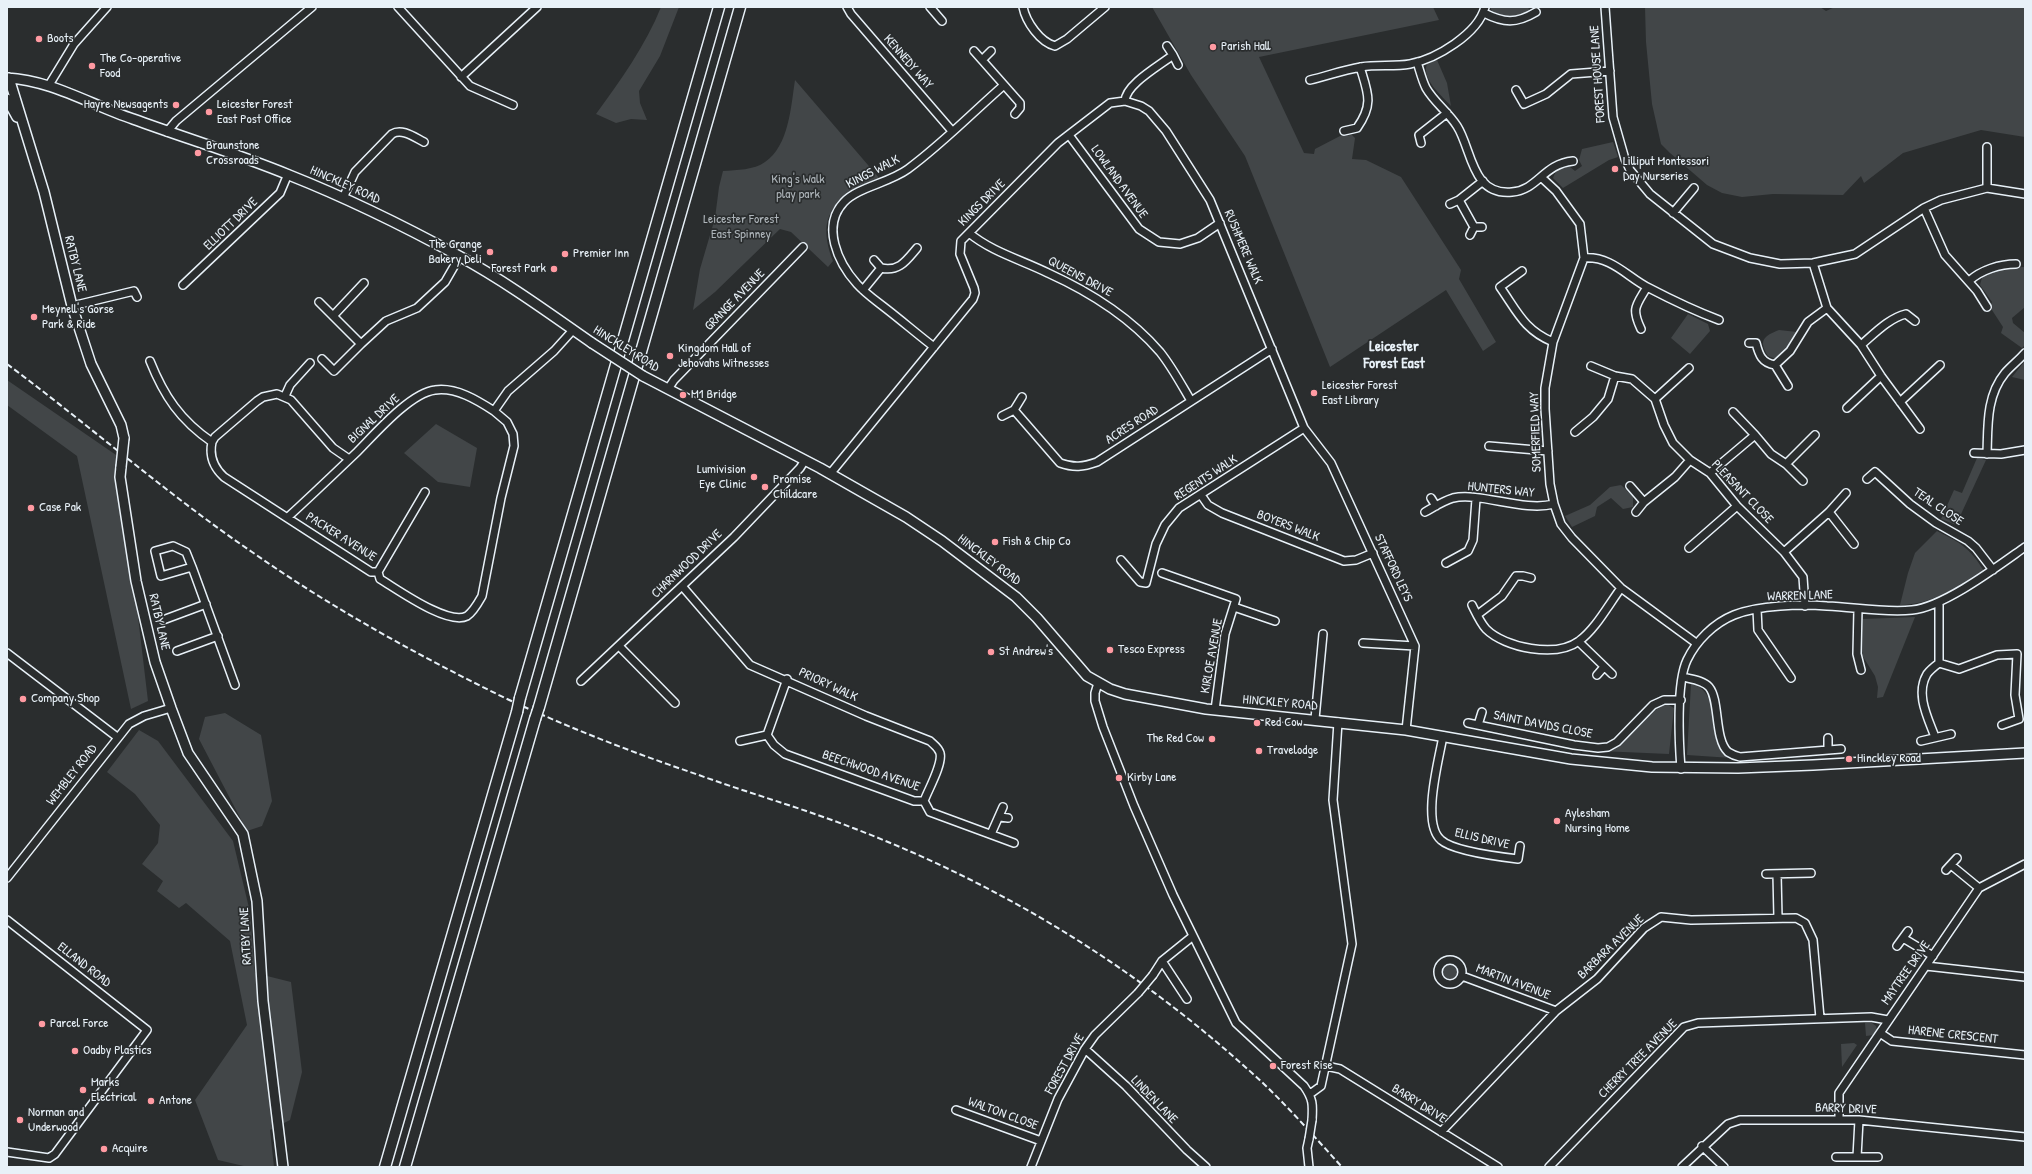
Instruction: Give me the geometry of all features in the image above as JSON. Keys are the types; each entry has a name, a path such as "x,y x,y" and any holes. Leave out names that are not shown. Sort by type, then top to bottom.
{"highway":[{"path":"385,1167 719,7"},
{"path":"405,1167 481,909 740,8"}],"main road":[{"name":"HINCKLEY ROAD","path":"8,75 30,79 49,85 109,111 288,174 343,198 460,256 592,343 664,387 805,460 906,517 994,579 1032,612 1078,667 1098,683 1125,694 1215,710 1315,719 1406,730 1571,759 1682,769 1813,766 2025,753"},
{"name":"RATBY LANE","path":"8,75 44,192 72,306 91,364 121,425 124,438 120,477 136,581 155,662 188,752 243,834 258,901 263,1001 283,1167"},
{"path":"7,99 26,132"}],"street":[{"path":"49,85 74,44 106,7"},
{"path":"167,132 176,121 312,7"},
{"path":"398,7 470,86 513,105"},
{"path":"461,77 538,7"},
{"name":"KENNEDY WAY","path":"848,7 851,14 952,131"},
{"path":"930,7 942,21"},
{"path":"1024,7 1030,24 1049,44 1056,46 1067,39 1105,7"},
{"name":"FOREST HOUSE LANE","path":"1605,7 1614,127 1625,160 1630,170 1650,194 1673,214 1713,244 1750,258 1780,264 1813,263 1855,254 1924,208 1941,200 1987,188 2025,194"},
{"path":"1310,80 1360,67 1417,62 1444,50 1465,37 1485,10 1494,18 1516,21 1525,19 1536,12"},
{"path":"1167,46 1178,65"},
{"path":"974,51 1020,103 1020,108 1015,114"},
{"path":"982,60 992,51"},
{"path":"1125,101 1125,96 1132,86 1173,55"},
{"path":"1417,62 1427,89 1458,127 1470,160 1483,181 1497,190 1513,192 1529,187 1557,164 1572,161"},
{"path":"1344,131 1357,128 1369,106 1370,99 1360,67"},
{"path":"1516,90 1524,104 1546,94 1571,74 1610,71"},
{"name":"KINGS WALK","path":"934,347 863,290 846,269 837,252 832,232 836,213 850,197 885,182 908,169 1004,85"},
{"name":"KINGS DRIVE","path":"830,474 973,299 974,288 960,254 959,247 961,241 1069,135 1110,103 1125,101"},
{"name":"RUSHMERE WALK","path":"1125,101 1141,106 1149,111 1166,131 1210,200 1304,428"},
{"path":"1412,133 1420,139 1447,113"},
{"path":"343,198 355,172 392,134 399,131 424,142"},
{"name":"LOWLAND AVENUE","path":"1069,135 1139,229 1159,242 1180,244 1198,238 1220,223"},
{"path":"1987,147 1987,188"},
{"name":"ELLIOTT DRIVE","path":"183,285 280,193 288,174"},
{"name":"SOMERFIELD WAY","path":"1541,177 1556,191 1580,224 1584,258 1553,342 1545,388 1550,484 1554,504 1561,524 1572,538 1621,588 1696,643"},
{"path":"1450,204 1459,200 1483,181"},
{"path":"1673,214 1694,188"},
{"path":"1459,200 1474,227"},
{"path":"1924,208 1945,255 1969,281 1987,307"},
{"path":"1474,227 1482,227"},
{"path":"1470,235 1474,227"},
{"name":"QUEENS DRIVE","path":"970,233 984,244 1078,287 1104,302 1129,321 1156,347 1191,401"},
{"name":"GRANGE AVENUE","path":"664,387 674,380 804,247"},
{"path":"874,260 881,268 891,270 903,264 917,248"},
{"path":"322,359 334,371 386,320 407,313 422,303 445,282 460,256"},
{"path":"1584,258 1594,257 1623,269 1647,287 1719,320"},
{"path":"1813,263 1827,308 1861,345 1881,376 1920,428"},
{"path":"1969,281 1977,274 2006,264 2016,264"},
{"path":"863,290 881,268"},
{"path":"1522,271 1500,287 1527,327 1539,336 1553,342"},
{"path":"333,316 364,283"},
{"path":"1641,329 1634,315 1636,305 1647,287"},
{"path":"72,306 134,291 137,297"},
{"path":"319,302 361,344"},
{"path":"1775,365 1790,351 1808,322 1827,308"},
{"path":"1861,345 1891,320 1907,310 1915,321"},
{"path":"494,411 508,392 554,351 573,330"},
{"path":"1748,343 1756,343 1759,355 1767,363 1775,365 1788,386"},
{"name":"ACRES ROAD","path":"1014,410 1060,463 1069,467 1082,467 1097,462 1272,349"},
{"path":"1987,454 1989,409 1994,392 2004,374 2025,353"},
{"path":"150,361 157,380 185,421 212,442 215,437 263,397 277,394 285,396 291,400 333,448 349,459"},
{"path":"285,396 290,385 310,363"},
{"path":"1900,402 1940,365"},
{"name":"PLEASANT CLOSE","path":"1591,366 1615,376 1632,379 1655,399 1664,425 1673,443 1690,460 1710,473 1737,506 1784,552 1803,577 1806,606"},
{"path":"1655,399 1689,368"},
{"path":"1575,432 1593,417 1608,399 1615,376"},
{"path":"1847,408 1881,376"},
{"name":"BIGNAL DRIVE","path":"288,517 396,412 417,397 433,390 445,389 475,399 494,411"},
{"path":"1002,416 1014,410 1022,397"},
{"name":"PACKER AVENUE","path":"212,442 211,459 217,470 372,572 378,572 380,579 441,615 458,618 466,616 474,610 482,596 501,498 514,446 513,434 507,422 494,411"},
{"path":"1733,412 1772,454 1786,464 1803,481"},
{"name":"REGENTS WALK","path":"1121,560 1140,582 1146,584 1156,544 1165,525 1179,508 1304,428"},
{"name":"STAFFORD LEYS","path":"1304,428 1330,463 1415,646"},
{"path":"1710,473 1755,435"},
{"path":"1786,464 1815,435"},
{"path":"1489,446 1548,451"},
{"path":"1974,453 1987,454 2025,450"},
{"name":"CHARNWOOD DRIVE","path":"581,681 734,537 800,468 805,460"},
{"path":"1636,512 1644,502 1675,477 1690,460"},
{"name":"TEAL CLOSE","path":"1867,478 1875,472 1910,504 1972,544 1993,570"},
{"path":"1630,486 1644,502"},
{"path":"378,572 425,492"},
{"path":"1784,552 1828,512 1846,493"},
{"name":"BOYERS WALK","path":"1201,495 1208,505 1222,513 1344,561 1356,560 1373,553"},
{"path":"1430,498 1436,506"},
{"name":"HUNTERS WAY","path":"1425,512 1453,498 1539,506 1554,504"},
{"path":"1446,563 1468,551 1473,540 1476,499"},
{"path":"1689,548 1737,506"},
{"path":"1828,512 1854,544"},
{"path":"192,567 160,576 155,551 173,546 186,552 192,567 218,636 235,685"},
{"name":"WARREN LANE","path":"1682,769 1680,753 1681,700 1686,662 1696,643 1733,615 1757,609 1806,606 1912,610 1939,602 1993,570 2025,547"},
{"name":"KIRLOE AVENUE","path":"1162,572 1236,599 1225,634 1215,710"},
{"path":"1477,615 1502,596 1516,576 1531,578"},
{"name":"PRIORY WALK","path":"682,586 750,665 866,716 930,741 938,748 940,754 939,763 924,801"},
{"path":"1472,606 1482,623 1501,640 1518,645 1541,649 1552,649 1579,642 1621,588"},
{"path":"1935,737 1923,703 1923,685 1928,673 1939,663 1939,602"},
{"path":"163,620 206,604"},
{"name":"KIRLOE AVENUE","path":"1234,606 1275,620"},
{"path":"1757,609 1758,630 1790,678"},
{"path":"1858,609 1857,654 1861,670"},
{"path":"1315,719 1323,634"},
{"path":"177,651 218,636"},
{"path":"1579,642 1612,674"},
{"path":"1363,643 1415,646 1406,730"},
{"path":"619,646 675,703"},
{"path":"7,653 117,737"},
{"path":"1939,663 1959,669 1997,655 2017,654 2015,695 2019,719 2002,725"},
{"path":"1597,675 1604,667"},
{"path":"1683,677 1696,680 1708,687 1712,696 1722,741 1728,752 1740,757 1841,750"},
{"path":"740,741 767,735 787,680"},
{"path":"1098,683 1095,693 1095,701 1103,727 1134,806 1192,936 1236,1023 1304,1086 1310,1094 1313,1102 1312,1120 1307,1148 1309,1167"},
{"name":"SAINT DAVIDS CLOSE","path":"1468,723 1574,745 1598,748 1608,747 1617,742 1653,705 1664,700 1681,700"},
{"name":"WEMBLEY ROAD","path":"7,878 117,737 129,724 144,716 171,708"},
{"name":"SAINT DAVIDS CLOSE","path":"1478,725 1482,712"},
{"path":"1310,1094 1321,1086 1352,944 1333,800 1338,722"},
{"path":"1921,740 1951,734"},
{"name":"BEECHWOOD AVENUE","path":"767,735 774,745 785,754 914,801 924,801 930,812 1014,843"},
{"name":"ELLIS DRIVE","path":"1443,736 1431,811 1434,831 1441,840 1451,846 1506,857 1518,859 1520,846"},
{"path":"1828,738 1828,750"},
{"path":"991,834 1000,817 1003,807"},
{"path":"1000,817 1008,818"},
{"path":"1957,858 1948,867 1979,888"},
{"name":"MAYTREE DRIVE","path":"1839,1119 1839,1093 1979,888 2025,864"},
{"path":"1766,874 1812,873"},
{"path":"1777,874 1778,918"},
{"name":"BARBARA AVENUE","path":"1441,1132 1556,1011 1597,979 1644,928 1661,917 1691,920 1796,918 1805,923 1810,930 1813,940 1820,1018"},
{"name":"ELLAND ROAD","path":"7,920 147,1030 55,1154 49,1158 7,1152"},
{"path":"1897,946 1908,931"},
{"name":"FOREST DRIVE","path":"1031,1167 1058,1099 1085,1049 1095,1035 1138,993 1162,962 1192,936"},
{"path":"1903,938 1933,956"},
{"path":"1162,962 1187,999"},
{"path":"1926,966 2025,977"},
{"name":"MARTIN AVENUE","path":"1462,976 1556,1011"},
{"name":"CHERRY TREE AVENUE","path":"1549,1167 1684,1027 1698,1023 1872,1016 1888,1020"},
{"name":"HARENE CRESCENT","path":"1880,1033 1892,1041 2025,1055"},
{"name":"LINDEN LANE","path":"1085,1049 1126,1086 1187,1150 1206,1167"},
{"name":"BARRY DRIVE","path":"1326,1066 1340,1069 1498,1167"},
{"name":"WALTON CLOSE","path":"956,1110 1041,1141"},
{"name":"BARRY DRIVE","path":"1682,1167 1702,1146 1728,1124 1740,1120 1858,1120 2025,1136"},
{"path":"1857,1157 1858,1120"},
{"path":"1702,1146 1724,1167"},
{"path":"1836,1157 1878,1156"}],"green space":[{"path":"661,7 679,7 660,56 639,91 640,103 647,120 631,119 616,123 596,114 640,49"},
{"path":"1152,7 1433,7 1439,20 1259,57 1304,153 1314,154 1315,149 1340,136 1352,135 1355,138 1352,159 1366,160 1401,177 1461,270 1459,279 1496,342 1483,351 1446,290 1330,367 1245,156 1191,75"},
{"path":"1490,7 1528,7 1530,12 1510,16 1493,13"},
{"path":"1645,7 1820,7 1826,11 1835,7 2025,7 2025,137 1981,130 1903,153 1864,183 1861,176 1843,195 1773,194 1742,197 1722,193 1707,185 1661,144 1652,104 1646,42"},
{"path":"1437,60 1447,83 1451,106 1433,87 1427,75 1427,64"},
{"name":"King's Walk play park","path":"795,80 880,179 853,192 842,199 834,208 829,218 827,229 828,244 833,261 828,267 791,232 780,229 715,292 693,310 700,269 715,218 719,187 723,171 756,167 761,165 773,155 784,136 788,125"},
{"path":"1613,142 1618,157 1609,160 1563,188 1553,178 1556,172 1561,168 1570,167 1575,171 1582,166 1579,160 1582,149"},
{"path":"2025,267 2025,307 2012,318 2013,323 2025,333 2025,345 2022,348 2001,333 2003,327 1990,307 1992,302 1980,285 1983,274 1995,268"},
{"path":"1688,314 1708,324 1710,331 1690,354 1671,338"},
{"path":"1779,330 1797,332 1798,334 1785,354 1776,359 1768,356 1763,346 1763,342 1764,339 1770,334"},
{"path":"2024,362 2025,380 2012,377"},
{"path":"7,380 119,457 148,701 131,709 77,456 7,405"},
{"path":"436,424 477,448 470,487 438,482 404,453"},
{"path":"1977,458 1986,460 1956,525 1941,519 1954,490 1962,493"},
{"path":"1621,485 1633,496 1633,507 1623,509 1611,498 1597,507 1595,516 1572,527 1565,516 1590,505 1610,487"},
{"path":"1937,531 1969,551 1984,571 1944,594 1923,602 1900,605 1915,553"},
{"path":"1915,617 1883,697 1877,698 1878,687 1875,676 1862,655 1863,619"},
{"path":"1691,684 1700,688 1706,694 1710,703 1718,743 1723,752 1732,758 1687,755"},
{"path":"1665,703 1674,708 1669,754 1600,751 1619,744"},
{"path":"225,713 261,735 272,801 262,826 247,831 199,739 205,717"},
{"path":"139,730 158,741 233,841 250,912 255,973 291,982 302,1072 290,1120 270,1130 274,1167 248,1167 218,1160 195,1100 247,1025 230,941 186,903 179,908 157,891 163,881 142,864 158,843 160,825 135,794 107,772"},
{"path":"1450,963 1456,966 1459,972 1456,978 1450,981 1444,978 1441,972 1444,966"},
{"path":"1865,1023 1872,1023 1876,1026 1877,1030 1874,1035 1866,1036"},
{"path":"1854,1043 1857,1045 1842,1067 1841,1044"}],"railway":[{"path":"7,364 220,530 282,573 407,648 505,698 576,729 672,766 834,821 906,850 959,874 1010,900 1059,929 1154,993 1243,1065 1294,1114 1342,1167"}],"place":[{"name":"Boots","path":"39,39"},
{"name":"Parish Hall","path":"1213,47"},
{"name":"The Co-operative Food","path":"92,66"},
{"name":"Hayre Newsagents","path":"176,105"},
{"name":"Leicester Forest East Post Office","path":"209,112"},
{"name":"Braunstone Crossroads","path":"198,153"},
{"name":"Lilliput Montessori Day Nurseries","path":"1615,169"},
{"name":"The Grange Bakery Deli","path":"490,252"},
{"name":"Premier Inn","path":"565,254"},
{"name":"Forest Park","path":"554,269"},
{"name":"Meynell's Gorse Park & Ride","path":"34,317"},
{"name":"Kingdom Hall of Jehovahs Witnesses","path":"670,356"},
{"name":"Leicester Forest East Library","path":"1314,393"},
{"name":"M1 Bridge","path":"683,395"},
{"name":"Lumivision Eye Clinic","path":"754,477"},
{"name":"Promise Childcare","path":"765,487"},
{"name":"Case Pak","path":"31,508"},
{"name":"Fish & Chip Co","path":"995,542"},
{"name":"Tesco Express","path":"1110,650"},
{"name":"St Andrew's","path":"991,652"},
{"name":"Company Shop","path":"23,699"},
{"name":"Red Cow","path":"1257,723"},
{"name":"The Red Cow","path":"1212,739"},
{"name":"Travelodge","path":"1259,751"},
{"name":"Hinckley Road","path":"1849,759"},
{"name":"Kirby Lane","path":"1119,778"},
{"name":"Aylesham Nursing Home","path":"1557,821"},
{"name":"Parcel Force","path":"42,1024"},
{"name":"Oadby Plastics","path":"75,1051"},
{"name":"Forest Rise","path":"1273,1066"},
{"name":"Marks Electrical","path":"83,1090"},
{"name":"Antone","path":"151,1101"},
{"name":"Norman and Underwood","path":"20,1120"},
{"name":"Acquire","path":"104,1149"}],"district":[{"name":"Leicester Forest East","path":"1394,356"}],"park label":[{"name":"Leicester Forest East Spinney","path":"741,228"}]}
